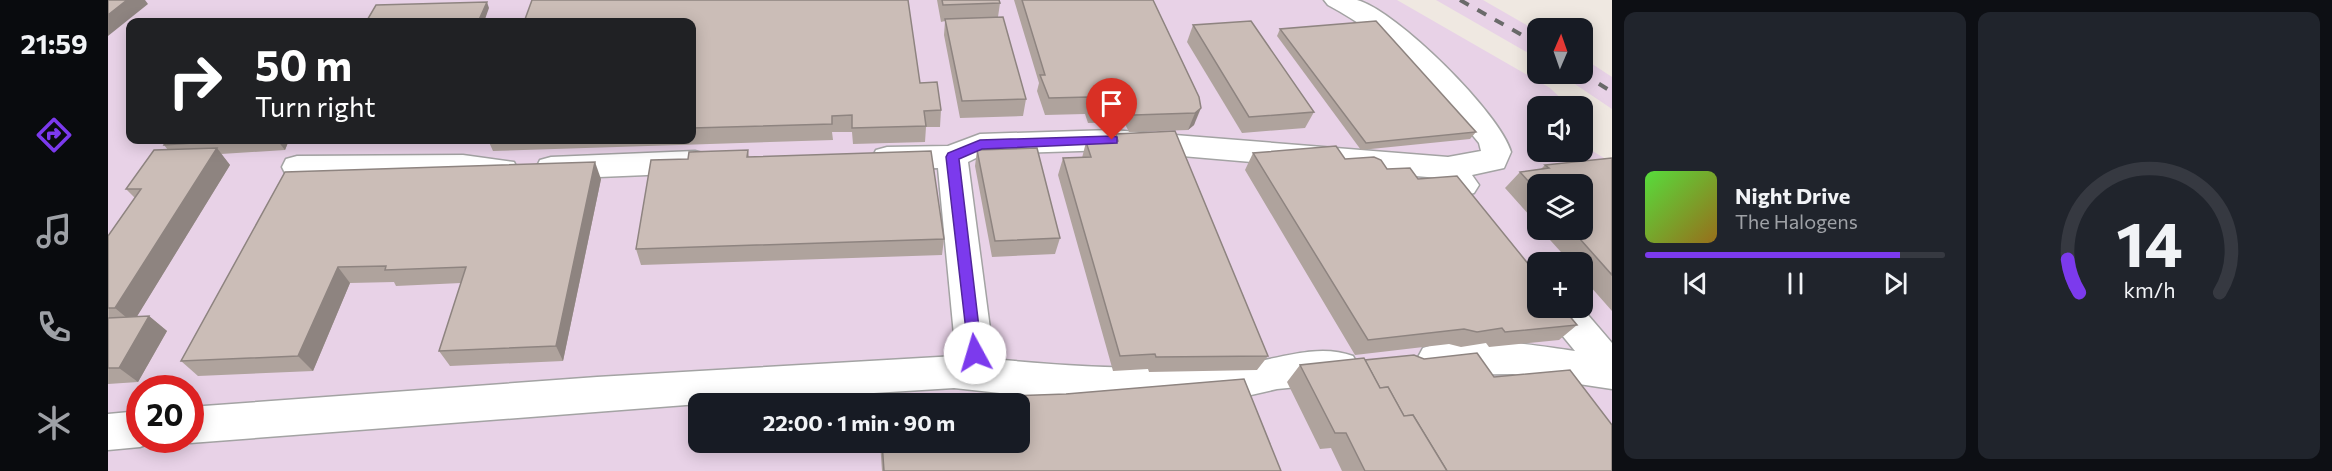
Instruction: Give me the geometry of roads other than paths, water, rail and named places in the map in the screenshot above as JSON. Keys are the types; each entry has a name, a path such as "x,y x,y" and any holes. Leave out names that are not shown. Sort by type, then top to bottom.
{"lane":[{"path":"857,158 952,157 980,144 1112,140 1449,168 1493,160 1496,152 1493,140 1428,61 1385,27 1337,0"},
{"path":"952,157 977,375"},
{"path":"297,167 463,166 497,170 726,161"},
{"path":"1449,168 1478,204"},
{"path":"1570,318 1612,372"},
{"path":"204,424 597,394 942,373 1055,382 1229,383 1277,373 1390,362 1513,358 1612,372"},
{"path":"108,432 126,430"}],"railway":[{"path":"1460,0 1527,38"},
{"path":"1593,80 1612,92"}]}
